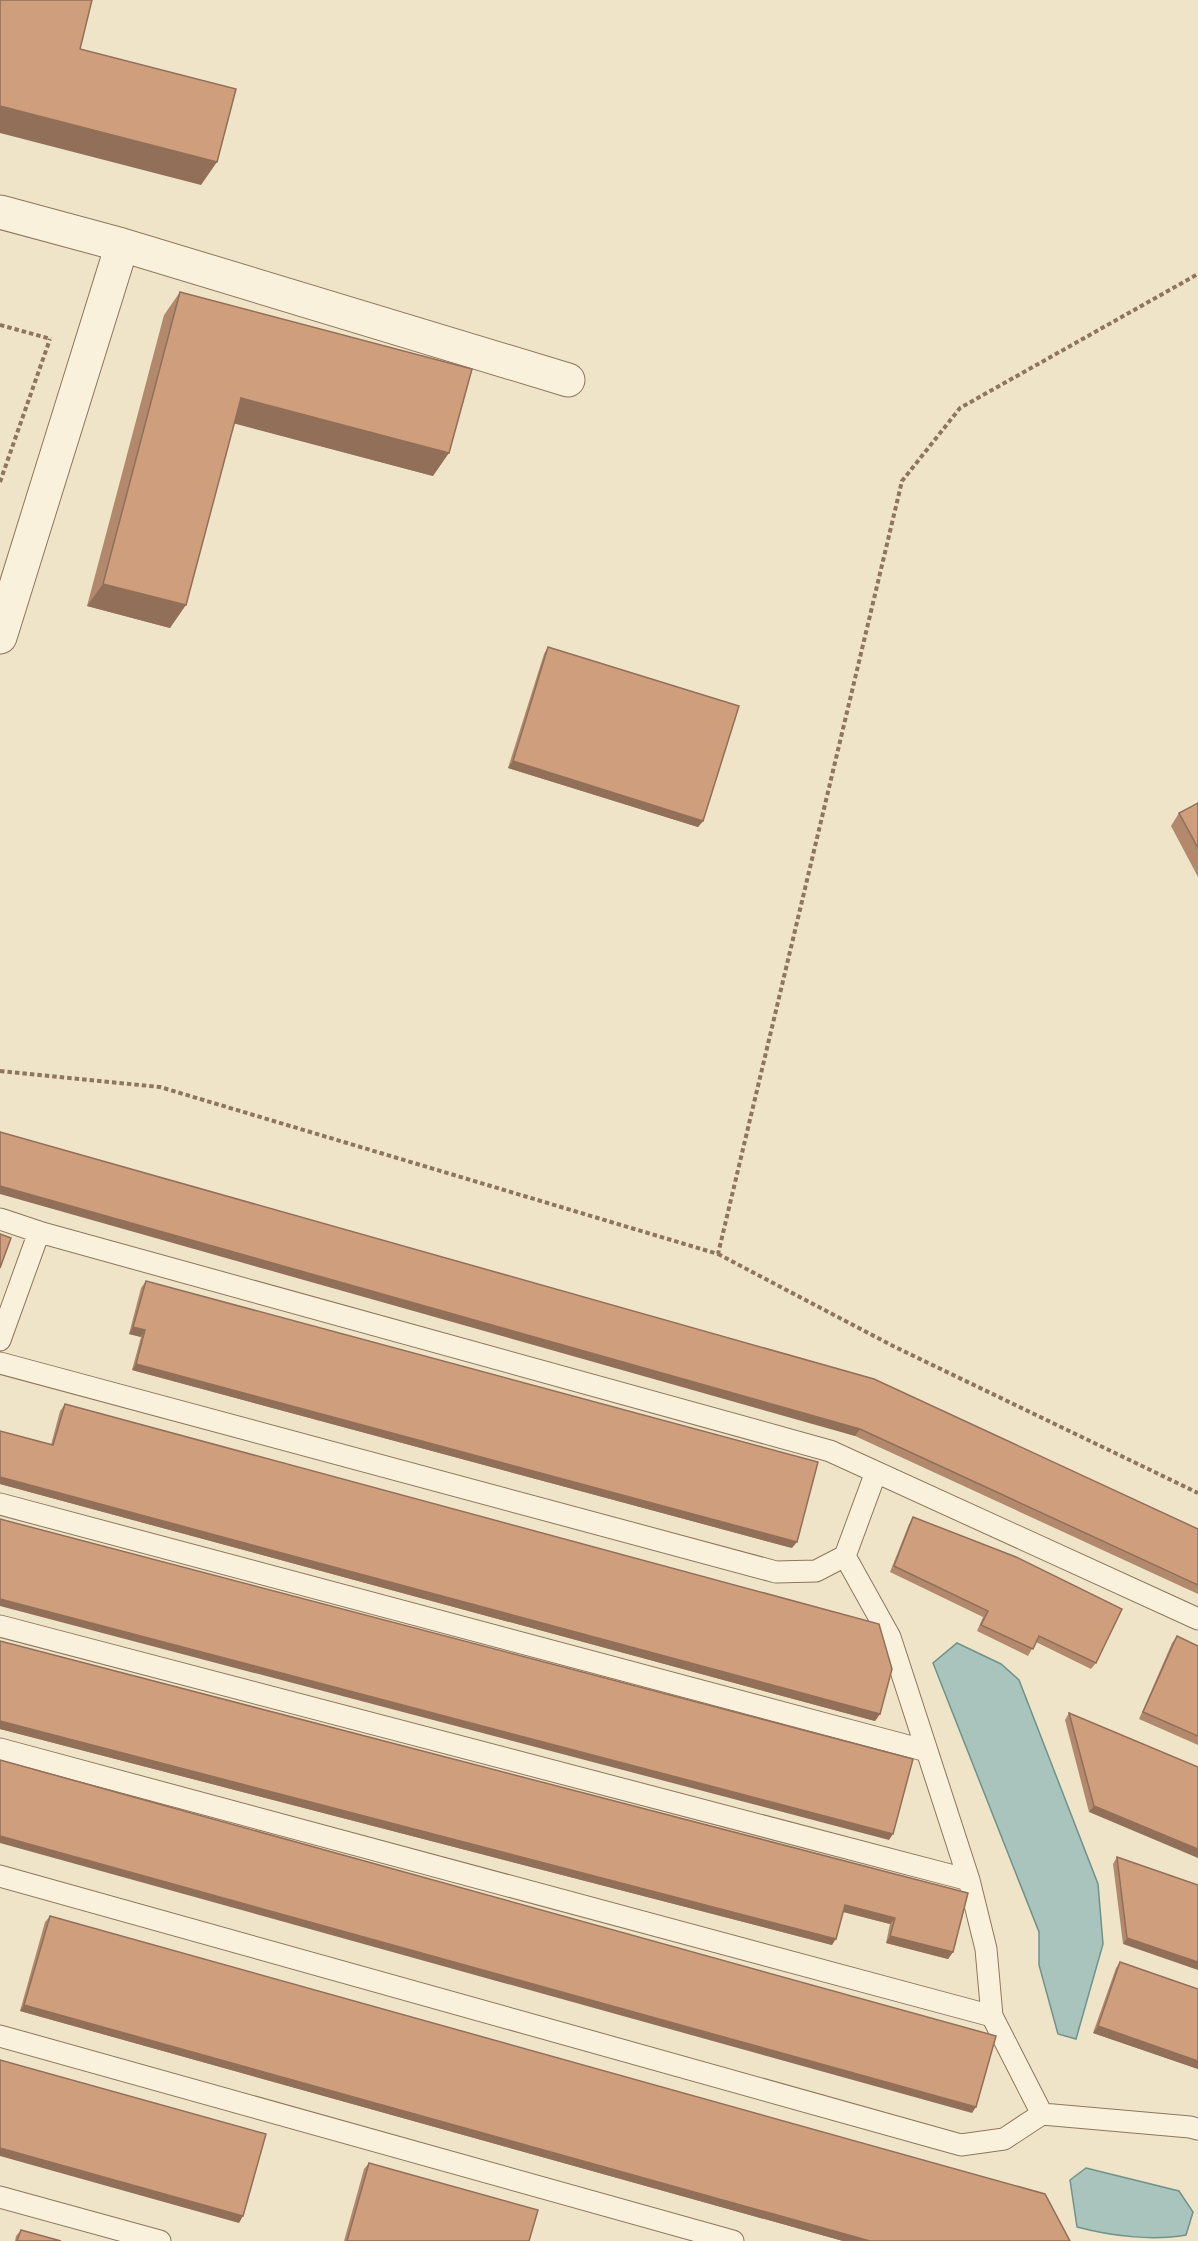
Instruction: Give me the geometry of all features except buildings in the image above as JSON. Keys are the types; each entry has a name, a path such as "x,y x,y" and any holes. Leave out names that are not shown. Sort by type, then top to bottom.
{"street":[{"path":"0,212 122,245 568,380"},
{"path":"0,637 122,245"}],"lane":[{"path":"0,1219 39,1232 830,1451 1198,1619"},
{"path":"0,1340 39,1232"},
{"path":"0,1363 776,1572 816,1571 845,1556 876,1472"},
{"path":"0,1504 927,1751"},
{"path":"845,1556 890,1637 969,1880 986,1949 992,2016 1042,2114"},
{"path":"0,1626 969,1880"},
{"path":"0,1749 992,2016"},
{"path":"0,1876 962,2145 1004,2139 1042,2114 1198,2129"},
{"path":"0,2036 733,2241"},
{"path":"0,2197 160,2241"}],"path":[{"path":"717,1254 902,481 960,408 1198,274"},
{"path":"0,325 89,350"},
{"path":"0,482 50,339"},
{"path":"0,1071 160,1087 717,1254 893,1346 1198,1493"}],"water":[{"path":"957,1643 1001,1664 1019,1680 1098,1884 1103,1944 1076,2039 1058,2034 1039,1965 1039,1932 933,1663"},
{"path":"1086,2168 1179,2191 1193,2212 1186,2235 1159,2238 1132,2237 1077,2227 1070,2180"}]}
